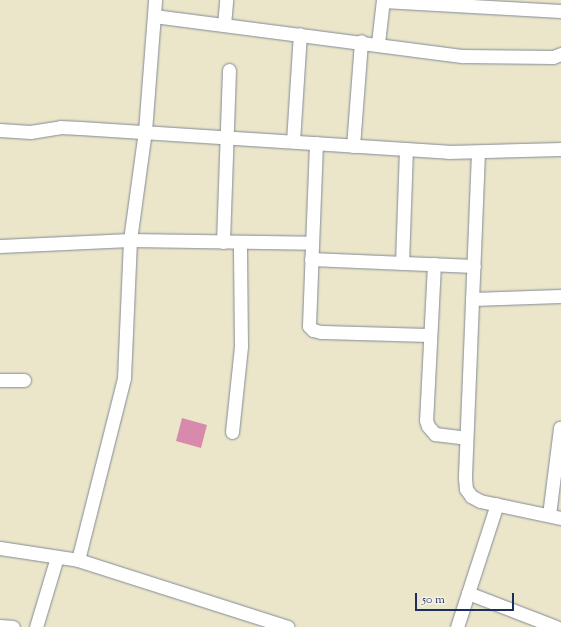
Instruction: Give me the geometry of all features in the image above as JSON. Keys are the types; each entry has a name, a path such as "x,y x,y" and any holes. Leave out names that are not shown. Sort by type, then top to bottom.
{"street":[{"path":"78,560 124,378 130,240 145,131 155,0"},
{"path":"224,25 226,0"},
{"path":"378,44 383,0 456,2 561,11"},
{"path":"154,16 463,56 553,57 561,54"},
{"path":"293,142 300,34"},
{"path":"353,146 361,42"},
{"path":"223,242 229,70"},
{"path":"0,130 30,132 60,127 145,131 353,146 478,152 561,149"},
{"path":"316,143 308,320 313,330 430,335"},
{"path":"402,263 406,149"},
{"path":"478,152 466,438 466,489 471,496 480,501 555,516 560,428"},
{"path":"0,246 130,240 312,243"},
{"path":"232,432 241,346 240,242"},
{"path":"311,259 474,266"},
{"path":"434,264 430,335 428,426 435,434 466,438"},
{"path":"472,299 561,296"},
{"path":"0,380 24,380"},
{"path":"457,627 497,504"},
{"path":"0,548 78,560 288,627"},
{"path":"36,627 57,557"},
{"path":"468,594 551,626"},
{"path":"0,626 13,627"}],"building":[{"path":"182,418 207,425 201,448 176,441"}]}
